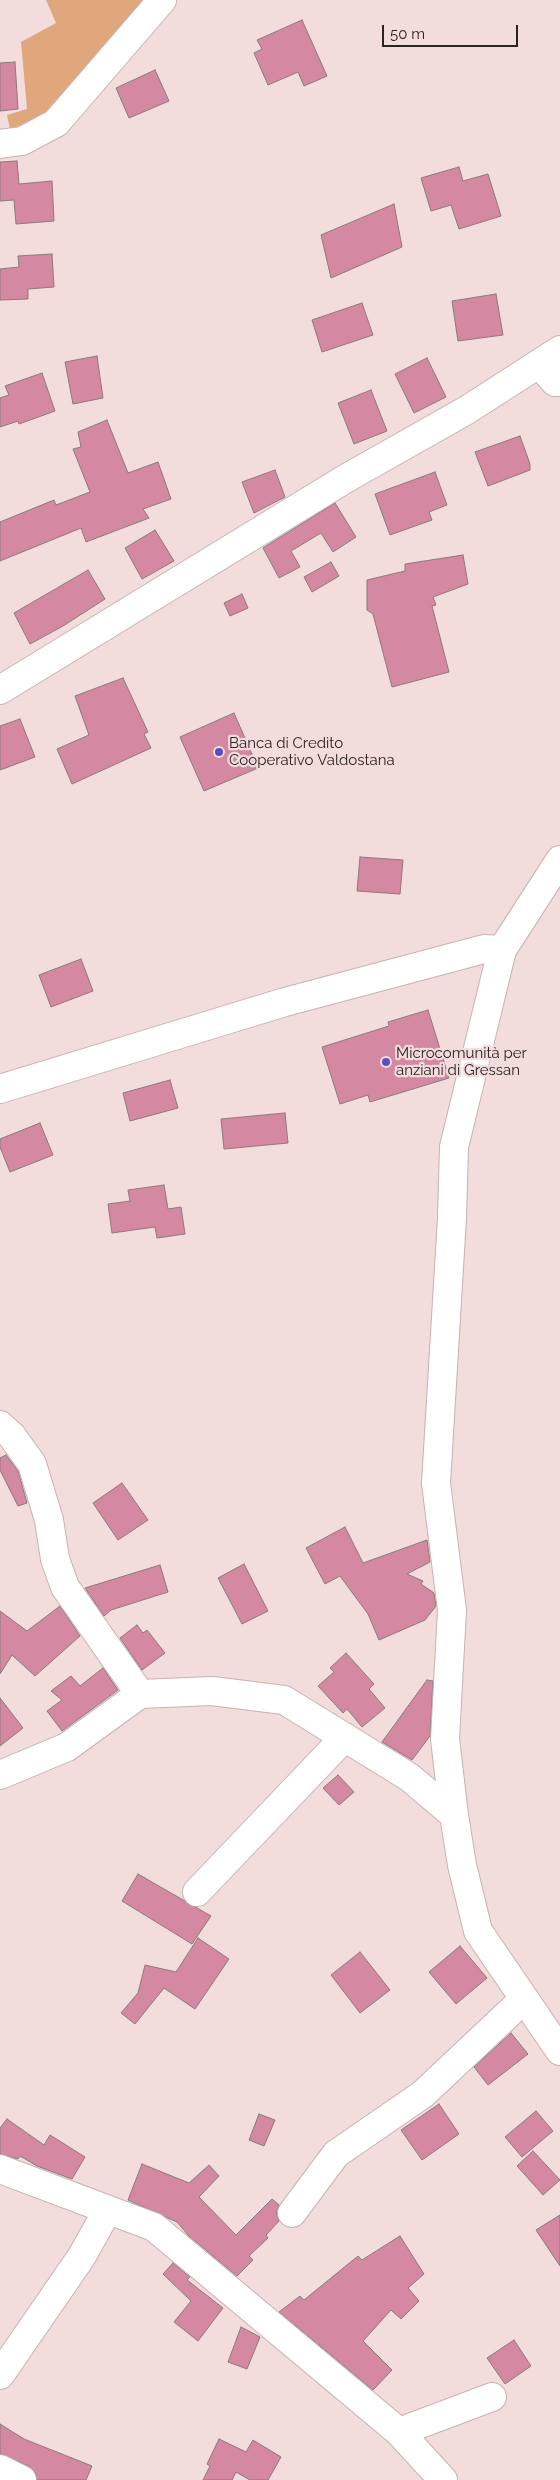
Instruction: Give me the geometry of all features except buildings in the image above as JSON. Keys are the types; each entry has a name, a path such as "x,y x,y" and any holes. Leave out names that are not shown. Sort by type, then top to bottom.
{"street":[{"path":"0,144 22,141 56,123 162,0"},
{"path":"0,690 328,489 467,410 553,366"},
{"path":"560,860 502,950 454,1147 452,1218 436,1483 452,1610 445,1739 462,1865 478,1931 560,2051"},
{"path":"0,1090 285,1002 484,949 502,950"},
{"path":"0,1425 12,1436 32,1464 49,1520 55,1559 65,1587 140,1694"},
{"path":"0,1776 67,1747 140,1694 212,1691 284,1700 409,1777 454,1815"},
{"path":"197,1892 345,1737"},
{"path":"292,2213 336,2154 423,2094 524,1999"},
{"path":"0,2169 107,2211 134,2218 154,2226 399,2432 442,2480"},
{"path":"0,2375 82,2256 107,2211"},
{"path":"399,2432 492,2398"},
{"path":"0,2469 22,2480"}],"shaded area":[{"path":"46,0 146,0 41,117 20,128 10,129 7,115 27,109 21,42 56,23"}],"place":[{"name":"Banca di Credito Cooperativo Valdostana","path":"219,752"},
{"name":"Microcomunità per anziani di Gressan","path":"386,1062"}]}
